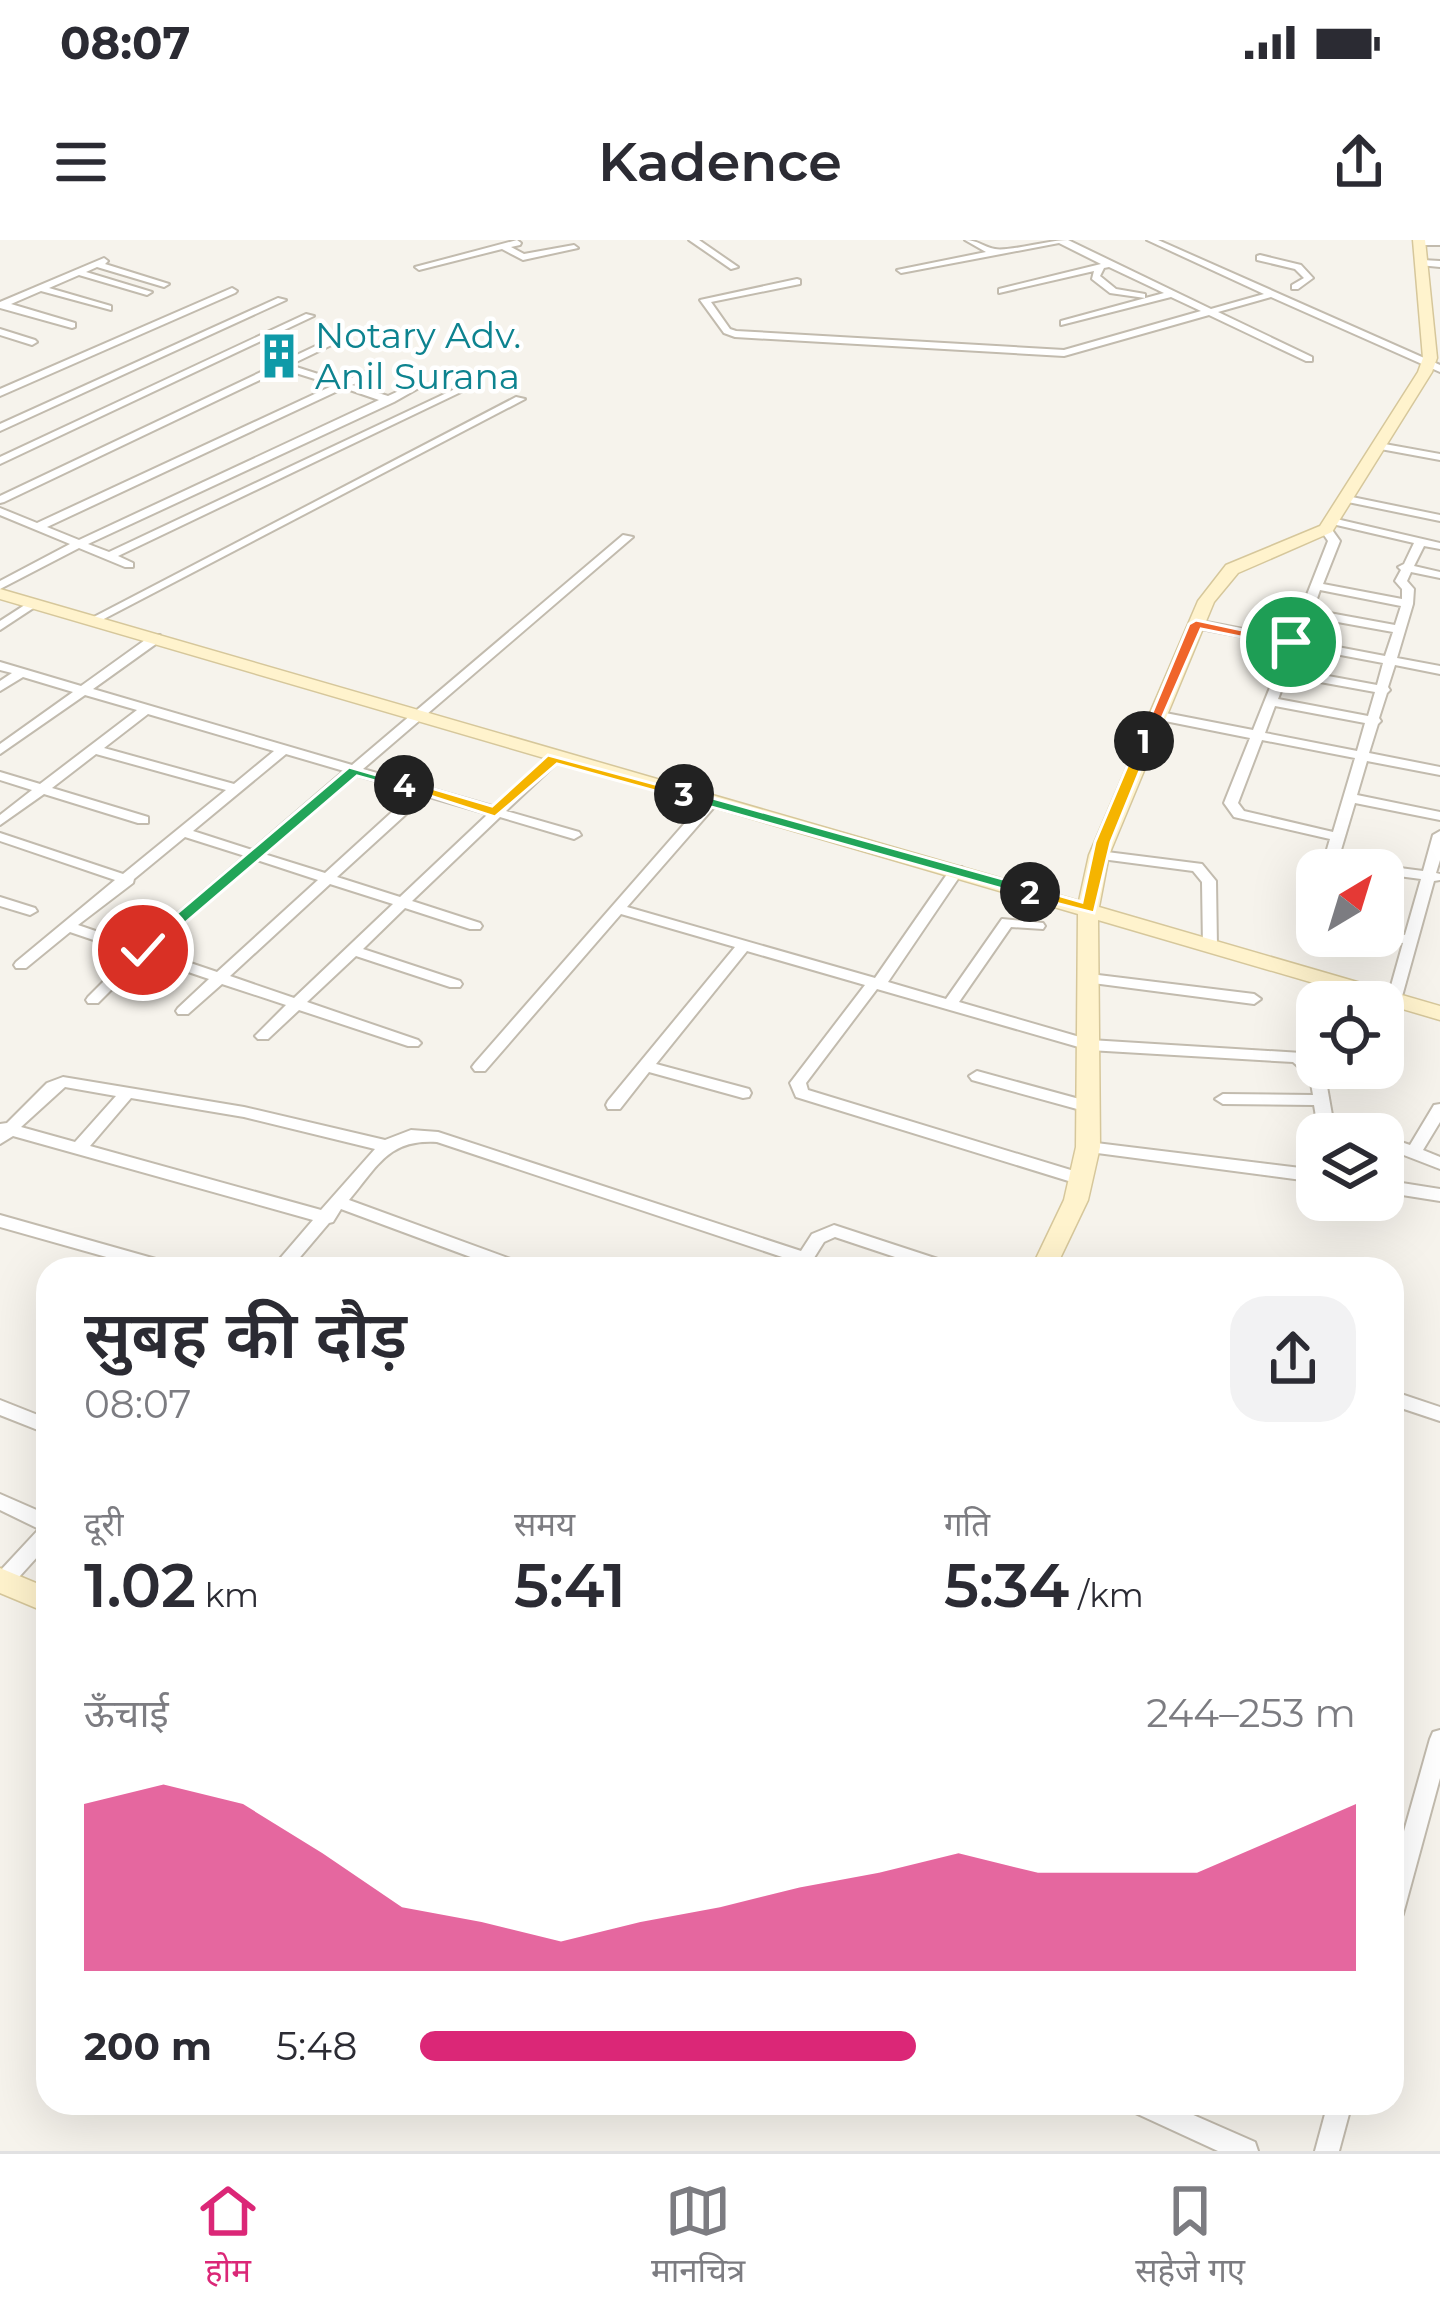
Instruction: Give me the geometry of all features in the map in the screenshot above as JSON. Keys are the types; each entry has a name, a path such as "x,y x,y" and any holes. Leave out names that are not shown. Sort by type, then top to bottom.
{"street":[{"path":"693,240 734,267"},
{"path":"969,240 998,254"},
{"path":"901,270 1062,240 1105,265 1309,359"},
{"path":"1151,240 1434,367"},
{"path":"1049,1257 1076,1200 1088,1147 1088,910 1099,855 1206,601 1232,569 1329,525 1434,367 1432,281 1422,263 1419,241 1440,242"},
{"path":"419,267 511,244 520,257 574,248"},
{"path":"1260,258 1302,269 1309,278 1295,287"},
{"path":"2,304 100,262 164,284"},
{"path":"1422,263 1440,264"},
{"path":"1002,291 1105,265"},
{"path":"1105,265 1095,278 1105,287 1158,297"},
{"path":"77,272 147,292"},
{"path":"78,299 116,283"},
{"path":"797,283 705,300 727,331 736,334 1064,353 1270,295"},
{"path":"40,288 108,308"},
{"path":"0,393 232,291"},
{"path":"1064,322 1172,294"},
{"path":"0,428 281,300"},
{"path":"2,304 72,325"},
{"path":"0,461 309,316"},
{"path":"0,332 32,342"},
{"path":"0,500 341,337"},
{"path":"281,365 419,410"},
{"path":"37,526 369,373"},
{"path":"0,590 79,544 418,385"},
{"path":"110,556 458,391"},
{"path":"94,620 520,399"},
{"path":"296,407 369,434"},
{"path":"1379,446 1440,458"},
{"path":"1347,499 1429,519 1440,503"},
{"path":"152,510 181,521"},
{"path":"0,511 130,565"},
{"path":"0,529 20,520"},
{"path":"1329,525 1440,546"},
{"path":"1329,525 1334,541 1291,642 1232,809 1337,837"},
{"path":"93,1000 143,950 627,537"},
{"path":"1334,849 1407,604 1408,589 1401,581 1404,567 1420,542"},
{"path":"1404,567 1440,575"},
{"path":"1315,586 1407,604"},
{"path":"0,590 554,758 957,870 1328,981"},
{"path":"0,626 35,603"},
{"path":"1304,611 1397,629"},
{"path":"1196,624 1440,670"},
{"path":"0,750 156,638"},
{"path":"0,665 574,835"},
{"path":"1282,671 1384,689"},
{"path":"0,687 22,672"},
{"path":"1272,702 1375,722"},
{"path":"0,820 148,708"},
{"path":"1155,715 1440,771"},
{"path":"94,749 238,789"},
{"path":"21,965 284,749"},
{"path":"263,1036 554,758"},
{"path":"0,776 143,820"},
{"path":"183,1011 423,790"},
{"path":"1351,798 1440,816"},
{"path":"480,1066 711,802"},
{"path":"186,833 475,926"},
{"path":"1399,981 1435,876 1440,835"},
{"path":"0,837 128,880"},
{"path":"1099,855 1198,867 1209,881 1210,947"},
{"path":"957,870 799,1083 802,1093 1081,1179"},
{"path":"1404,873 1435,876"},
{"path":"0,901 30,911"},
{"path":"619,908 1089,1045 1297,1058 1314,1070 1324,1113"},
{"path":"950,1004 1007,922 1038,926"},
{"path":"69,927 413,1043"},
{"path":"1404,939 1411,941"},
{"path":"614,1105 744,945"},
{"path":"353,950 455,984"},
{"path":"1090,979 1254,999"},
{"path":"1404,1003 1440,1013"},
{"path":"646,1066 743,1093"},
{"path":"976,1076 1088,1107"},
{"path":"3,1132 63,1082 264,1116 386,1146"},
{"path":"78,1149 127,1093"},
{"path":"1223,1099 1322,1100"},
{"path":"1414,1152 1440,1109"},
{"path":"3,1132 333,1210 483,1257"},
{"path":"291,1257 386,1146 410,1135 438,1137 781,1257"},
{"path":"1088,1147 1296,1173"},
{"path":"1404,1148 1440,1163"},
{"path":"1404,1190 1440,1196"},
{"path":"0,1222 127,1257"},
{"path":"806,1257 818,1238 834,1231 913,1257"},
{"path":"1404,1402 1440,1414"},
{"path":"0,1407 36,1422"},
{"path":"0,1502 36,1522"},
{"path":"36,1541 1,1580 36,1596"},
{"path":"1404,1870 1440,1738"},
{"path":"1166,2115 1246,2151"},
{"path":"1327,2151 1337,2115"}],"place":[{"name":"Notary Adv. Anil Surana","path":"279,356"}],"route":[{"path":"143,950 354,770 495,812 554,758 1088,910 1103,842 1196,624 1291,642"}]}
